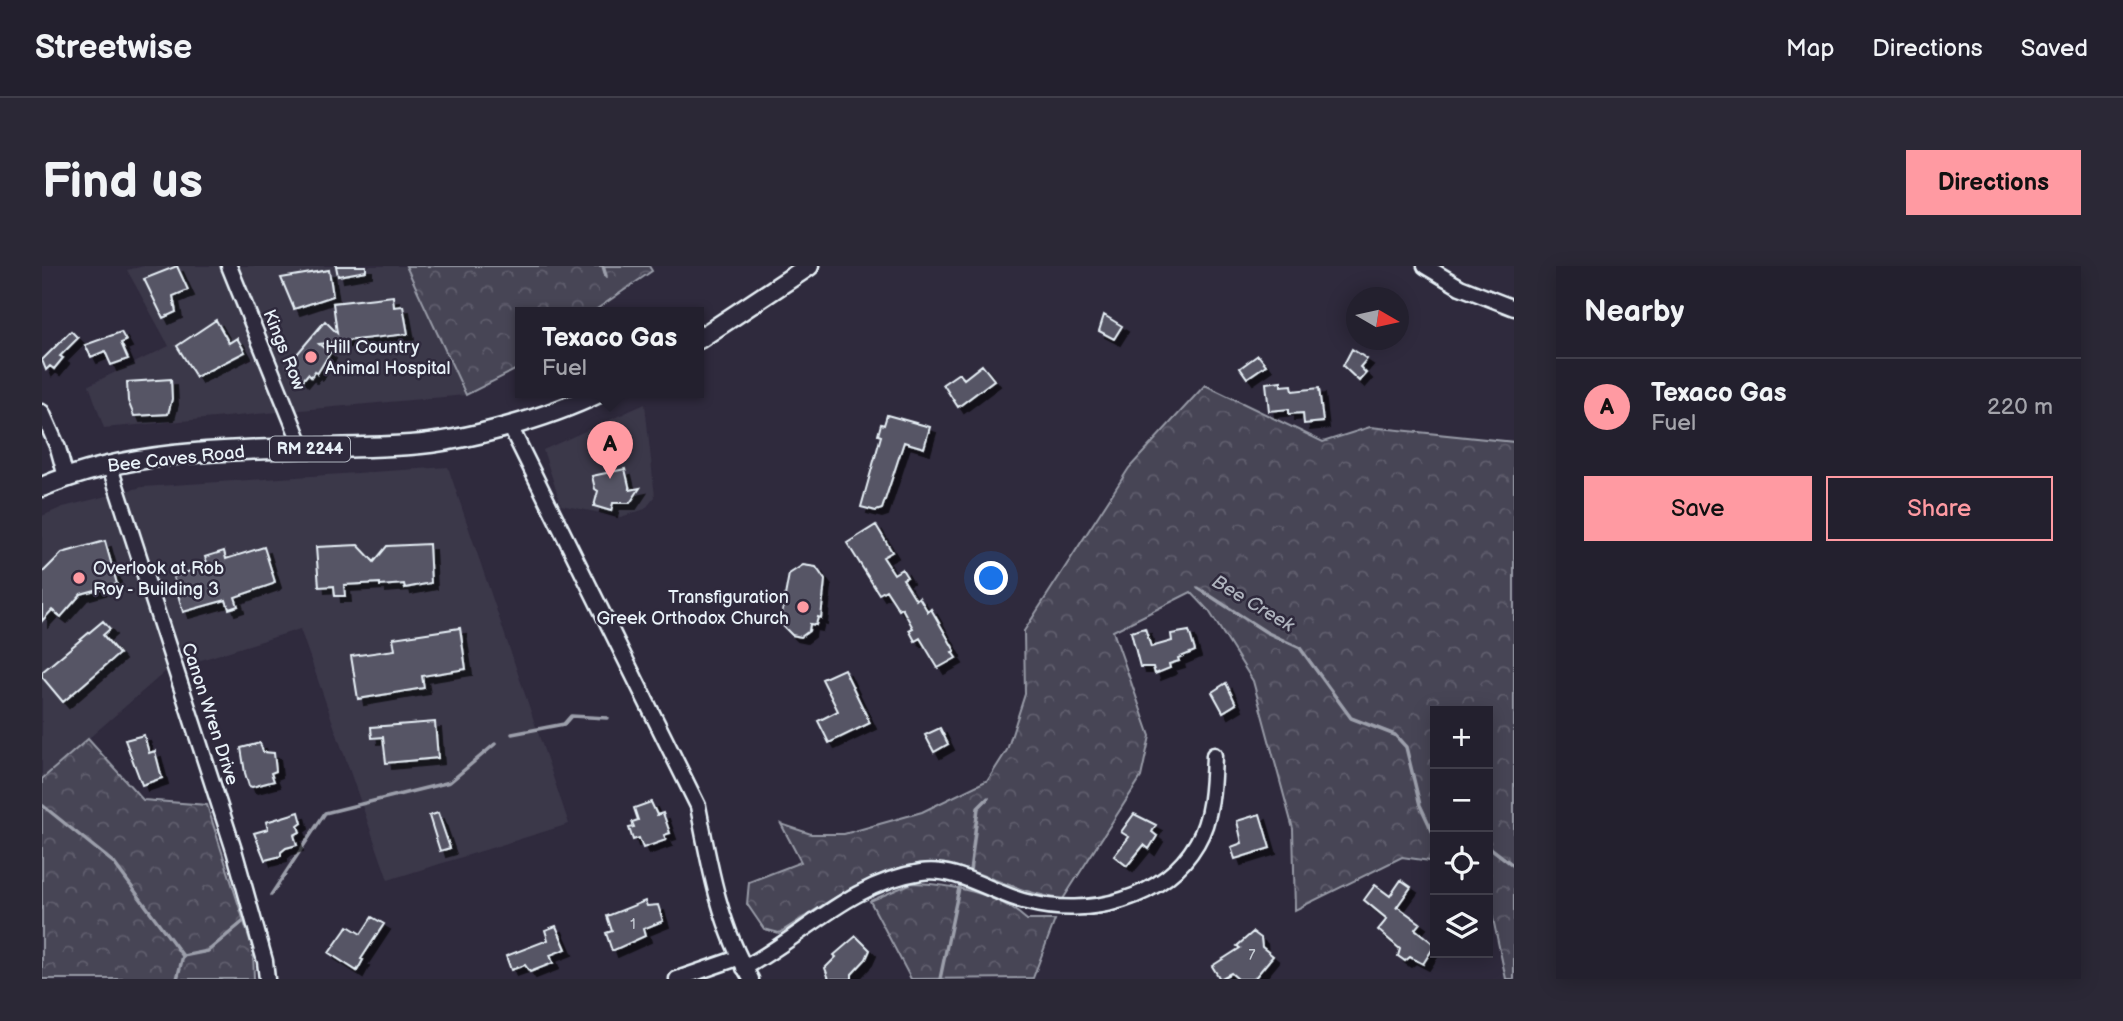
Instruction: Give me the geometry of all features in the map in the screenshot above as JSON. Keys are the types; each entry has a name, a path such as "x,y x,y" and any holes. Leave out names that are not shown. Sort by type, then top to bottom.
{"main road":[{"path":"704,336 809,266"},
{"name":"Bee Caves Road","path":"42,487 109,464 176,456 413,445 510,426 586,398"}],"street":[{"name":"Kings Row","path":"229,266 303,449"},
{"path":"1425,266 1460,288 1514,308"},
{"path":"42,412 58,448 66,477"},
{"path":"510,426 698,806 710,873 744,968"},
{"name":"Canon Wren Drive","path":"109,464 234,850 265,961 267,979"},
{"path":"677,979 744,968 857,893 879,883 918,872 942,873 1029,903 1053,907 1096,906 1132,897 1155,886 1178,868 1199,842 1211,799 1214,755"}],"shaded area":[{"path":"144,266 406,266 466,395 104,428 89,385 169,346 127,270"},
{"path":"645,404 655,497 645,509 621,517 561,505 543,450"},
{"path":"448,467 569,824 388,880 300,629 166,671 42,779 42,516 63,507 142,487"}],"green space":[{"path":"406,266 649,266 652,271 600,307 515,307 515,370 466,395"},
{"path":"1205,385 1323,442 1370,427 1514,442 1514,979 1506,979 1493,919 1493,706 1430,706 1430,861 1402,857 1295,910 1293,829 1253,681 1209,611 1191,592 1113,631 1150,736 1141,777 1063,899 1021,889 955,866 933,863 910,865 863,883 779,933 764,929 747,904 749,882 801,862 781,824 811,834 844,834 922,812 988,780 1007,750 1025,694 1024,631 1129,468"},
{"path":"88,739 143,800 207,805 253,950 254,979 42,979 42,779"},
{"path":"912,883 942,885 973,892 1002,903 1027,920 1055,920 1033,978 911,979 870,901"}],"building":[{"path":"177,266 188,290 173,296 176,312 163,318 144,279"},
{"path":"336,266 366,266 366,271 338,276"},
{"path":"329,270 333,296 294,309 281,278"},
{"path":"393,296 394,307 403,306 408,334 319,344 330,353 317,374 315,371 311,377 308,374 303,380 287,366 325,321 337,333 333,303"},
{"path":"1104,315 1122,326 1114,339 1099,331"},
{"path":"216,320 229,343 237,338 245,352 196,377 177,346"},
{"path":"71,331 78,338 60,356 63,358 54,369 50,366 46,370 42,360"},
{"path":"121,332 126,341 121,343 128,359 111,365 105,351 91,357 85,345"},
{"path":"1351,350 1367,359 1360,367 1366,373 1359,381 1343,366"},
{"path":"1258,355 1266,365 1247,378 1240,368"},
{"path":"982,365 994,380 958,407 943,384 959,373 964,379"},
{"path":"171,379 172,399 168,414 134,416 128,401 127,382"},
{"path":"1281,381 1281,386 1292,385 1293,391 1319,388 1323,422 1304,424 1303,413 1289,414 1289,409 1269,411 1266,383"},
{"path":"887,415 930,427 924,448 904,442 882,509 876,511 861,507 881,436 878,435 881,424 884,425"},
{"path":"625,469 630,490 640,488 630,503 613,503 611,511 594,506 598,491 592,476"},
{"path":"876,525 892,552 883,557 894,574 902,569 907,577 903,579 916,600 919,597 928,612 931,609 955,651 952,652 956,658 938,668 920,638 915,641 909,630 913,628 902,608 899,610 886,590 879,594 847,543"},
{"name":"Overlook at Rob Roy - Building 3","path":"105,541 117,584 81,594 61,617 52,610 42,621 42,573 62,553"},
{"path":"429,544 431,583 405,588 404,584 344,585 345,596 335,596 334,586 319,587 316,547 358,545 374,562 387,546"},
{"path":"264,547 275,582 273,584 235,597 238,606 229,609 226,600 183,612 173,577 208,565 205,557 224,551 226,559"},
{"name":"Transfiguration Greek Orthodox Church","path":"803,565 816,567 825,580 821,618 818,617 816,625 810,624 809,631 801,637 792,635 780,623 789,574"},
{"path":"103,621 110,629 103,635 119,654 63,702 42,677 42,672"},
{"path":"460,628 466,669 422,676 424,688 358,699 351,656 395,650 393,638"},
{"path":"1145,628 1151,647 1172,641 1171,634 1189,631 1195,651 1178,658 1179,661 1169,664 1170,668 1155,674 1153,667 1140,667 1131,632"},
{"path":"844,669 870,723 829,743 818,721 838,711 822,679"},
{"path":"1226,683 1236,704 1223,712 1212,692"},
{"path":"435,722 438,758 386,763 383,737 372,738 371,727"},
{"path":"940,728 948,744 934,752 925,735"},
{"path":"144,735 149,753 155,751 162,778 142,785 125,740"},
{"path":"260,743 263,752 274,753 276,771 271,773 274,781 252,787 249,786 245,773 241,748"},
{"path":"651,802 657,815 663,813 670,833 664,835 666,840 643,848 639,838 633,840 629,828 634,827 632,822 638,820 634,808"},
{"path":"299,812 302,823 298,826 300,832 294,835 297,845 286,848 281,852 281,856 265,860 254,833 268,829 266,822"},
{"path":"438,813 450,848 440,851 429,816"},
{"path":"1134,814 1156,825 1152,832 1157,836 1149,849 1144,845 1127,866 1114,856 1129,837 1121,832"},
{"path":"1260,814 1270,848 1235,859 1231,847 1242,843 1237,821"},
{"path":"1401,880 1411,887 1396,908 1420,923 1415,929 1430,941 1430,953 1423,964 1410,957 1405,961 1398,956 1400,949 1378,930 1387,919 1364,900 1375,885 1390,896"},
{"path":"645,901 647,906 658,905 663,921 643,929 645,936 612,951 606,933 612,931 607,916"},
{"path":"372,917 384,924 361,959 363,960 357,971 329,953 348,926 361,934"},
{"path":"556,926 566,949 550,955 553,963 530,972 525,965 511,970 506,956 548,940 545,930"},
{"path":"1253,932 1261,938 1262,947 1273,956 1254,979 1238,979 1231,973 1220,979 1212,966 1240,948 1237,946"},
{"path":"856,936 870,950 866,959 852,974 852,979 829,979 825,968 836,957 834,955"}],"waterway":[{"path":"603,266 606,276"},
{"name":"Bee Creek","path":"1198,588 1266,632 1300,648 1351,718 1395,735 1406,747 1420,805 1433,832"},
{"path":"512,734 564,724 571,716 607,718"},
{"path":"271,895 325,813 450,782 495,744"},
{"path":"970,871 978,808 988,798"},
{"path":"42,805 114,863 183,956"},
{"name":"Bee Creek","path":"1493,850 1514,866"},
{"path":"940,979 959,888"},
{"path":"177,979 183,956 208,951 245,920"}],"place":[{"name":"Hill Country Animal Hospital","path":"311,357"},
{"name":"Texaco Gas","path":"610,479"},
{"name":"Overlook at Rob Roy - Building 3","path":"79,578"},
{"name":"Transfiguration Greek Orthodox Church","path":"803,607"}]}
